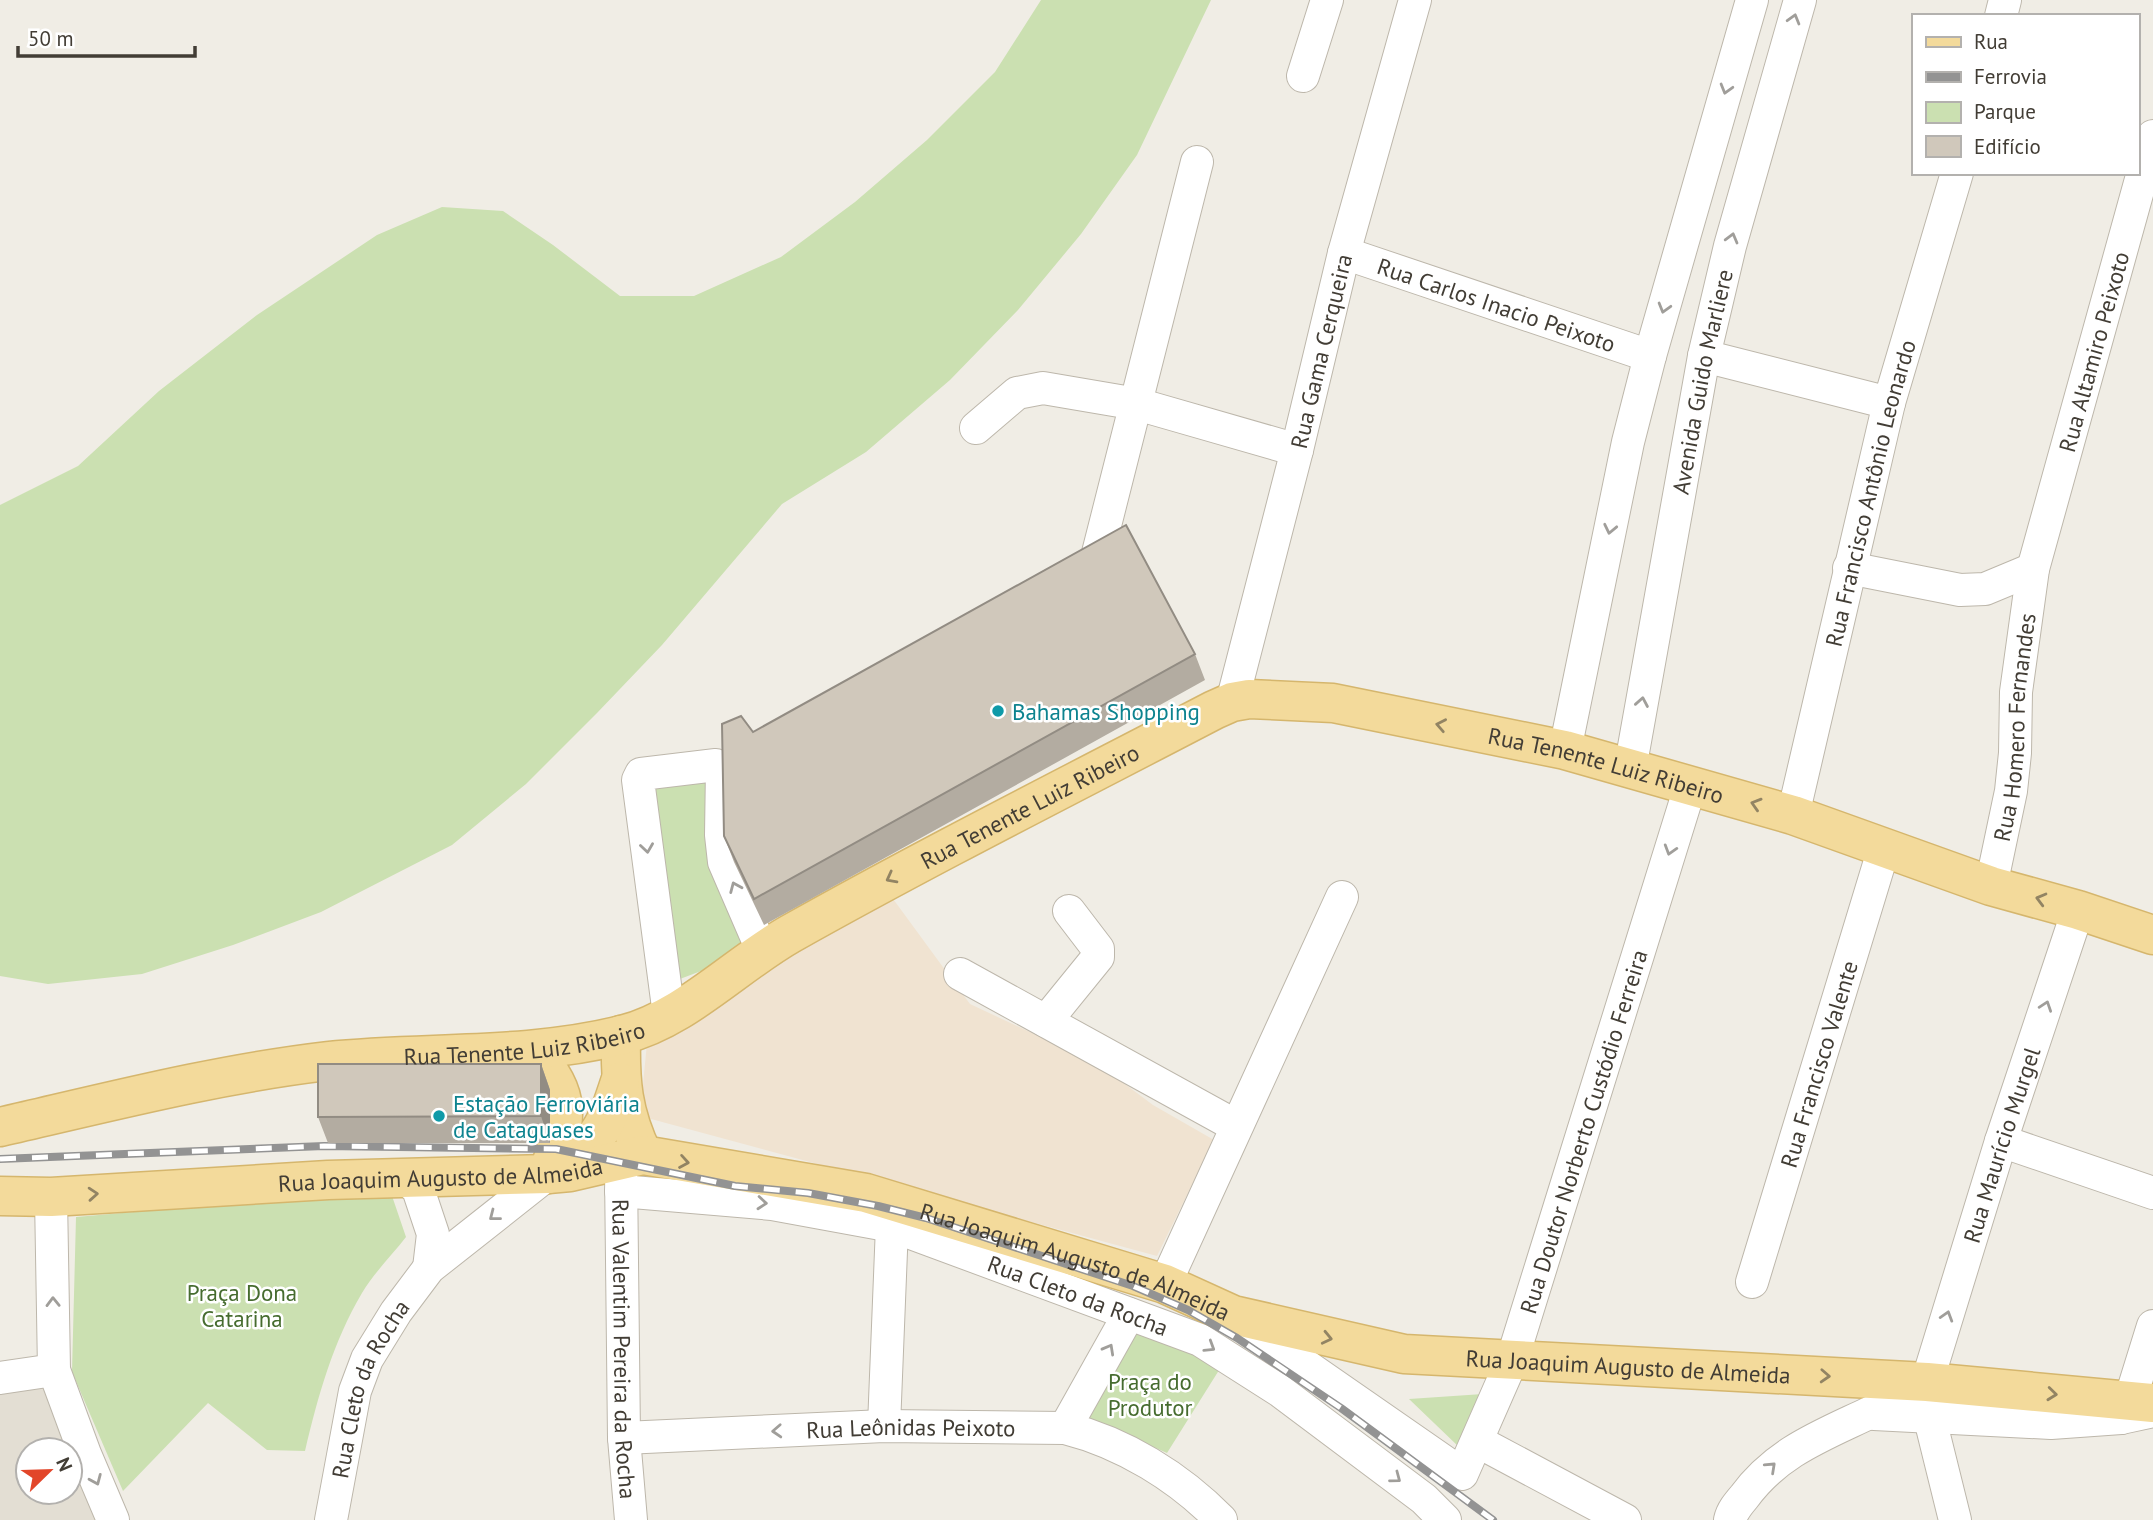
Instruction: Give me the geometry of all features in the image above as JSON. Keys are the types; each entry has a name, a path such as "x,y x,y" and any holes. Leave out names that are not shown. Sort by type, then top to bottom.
{"main road":[{"name":"Rua Tenente Luiz Ribeiro","path":"0,1127 186,1084 268,1070 330,1061 533,1051 640,1029 669,1015 762,950 881,883 1232,702 1250,699 1333,703 1564,750 1793,815 1991,886 2078,910 2153,935"},
{"path":"548,1174 593,1142 608,1121 620,1082 621,1035"},
{"path":"533,1051 553,1074 564,1100 563,1123 548,1174"},
{"path":"620,1082 635,1138 626,1171"},
{"name":"Rua Joaquim Augusto de Almeida","path":"0,1196 51,1197 231,1184 626,1171 866,1193 1165,1283 1233,1315 1404,1354 1513,1360 1928,1398 2139,1408"}],"street":[{"path":"1303,76 1327,0"},
{"name":"Avenida Guido Marliere","path":"1564,750 1628,442 1752,0"},
{"name":"Avenida Guido Marliere","path":"1630,769 1704,356 1730,246 1800,0"},
{"name":"Rua Gama Cerqueira","path":"1232,702 1409,2"},
{"name":"Rua Altamiro Peixoto","path":"2033,569 2153,136"},
{"path":"1098,553 1197,162"},
{"name":"Rua Francisco Antônio Leonardo","path":"1793,815 1889,403 1956,175"},
{"name":"Rua Carlos Inacio Peixoto","path":"1344,253 1650,356"},
{"path":"1704,356 1889,403"},
{"path":"976,428 1017,393 1031,389 1054,390 1137,404 1297,450"},
{"path":"1849,568 1960,590 1985,589 2033,569"},
{"name":"Rua Homero Fernandes","path":"1991,886 2011,791 2016,692 2033,569"},
{"path":"669,1015 638,780 641,774 716,765 722,768 721,835 724,862 762,950"},
{"name":"Rua Doutor Norberto Custódio Ferreira","path":"1233,1315 1462,1474 1513,1360 1690,784"},
{"name":"Rua Francisco Valente","path":"1752,1282 1884,848"},
{"path":"1165,1283 1342,897"},
{"name":"Rua Maurício Murgel","path":"1928,1398 2001,1140 2078,910"},
{"path":"1046,1021 1098,957 1098,949 1069,911"},
{"path":"960,974 1237,1126"},
{"path":"2001,1140 2153,1193"},
{"name":"Rua Cleto da Rocha","path":"626,1171 772,1204 892,1226 1200,1340 1280,1391 1424,1499 1442,1519"},
{"name":"Rua Valentim Pereira da Rocha","path":"626,1171 624,1438 631,1520"},
{"name":"Rua Cleto da Rocha","path":"331,1520 355,1391 367,1359 396,1312 429,1268 548,1174"},
{"path":"406,1179 418,1189 433,1234 429,1268"},
{"path":"51,1197 54,1370 113,1520"},
{"path":"884,1426 892,1226"},
{"path":"1065,1428 1129,1314"},
{"path":"2139,1408 2153,1326"},
{"path":"0,1378 54,1370"},
{"path":"1733,1518 1754,1483 1778,1460 1830,1429 1869,1413 1928,1398 1955,1520"},
{"name":"Rua Leônidas Peixoto","path":"624,1438 884,1426 1065,1428 1085,1433 1123,1450 1166,1474 1221,1520"},
{"path":"1477,1441 1625,1520"}],"shaded area":[{"path":"888,892 970,1004 1098,1064 1153,1105 1214,1140 1157,1256 640,1116 647,1043"},
{"path":"42,1384 63,1436 14,1436 14,1506 84,1506 84,1488 97,1520 0,1520 0,1390"}],"green space":[{"path":"1041,0 1211,0 1137,155 1081,234 1018,310 950,380 866,452 782,504 662,645 526,784 452,845 321,912 233,945 142,974 48,984 0,976 0,505 78,466 159,391 257,315 377,235 442,207 503,211 620,296 694,296 781,257 855,202 927,140 995,72"},
{"path":"709,774 754,942 709,968 672,982 652,780"},
{"name":"Praça Dona Catarina","path":"391,1193 406,1237 367,1286 343,1331 321,1390 305,1451 267,1450 208,1403 123,1491 72,1372 76,1217 340,1194"},
{"name":"Praça do Produtor","path":"1134,1329 1221,1367 1167,1453 1086,1417"},
{"path":"1483,1394 1459,1447 1409,1399"}],"building":[{"name":"Bahamas Shopping","path":"1126,525 1195,654 754,899 724,836 722,724 741,716 753,732"},
{"path":"318,1064 541,1064 541,1116 318,1117"}],"railway":[{"path":"0,1159 324,1146 556,1149 735,1186 808,1193 878,1206 926,1218 1133,1286 1188,1310 1237,1338 1341,1408 1493,1520"}],"place":[{"name":"Bahamas Shopping","path":"998,711"},
{"name":"Estação Ferroviária de Cataguases","path":"439,1116"}]}
